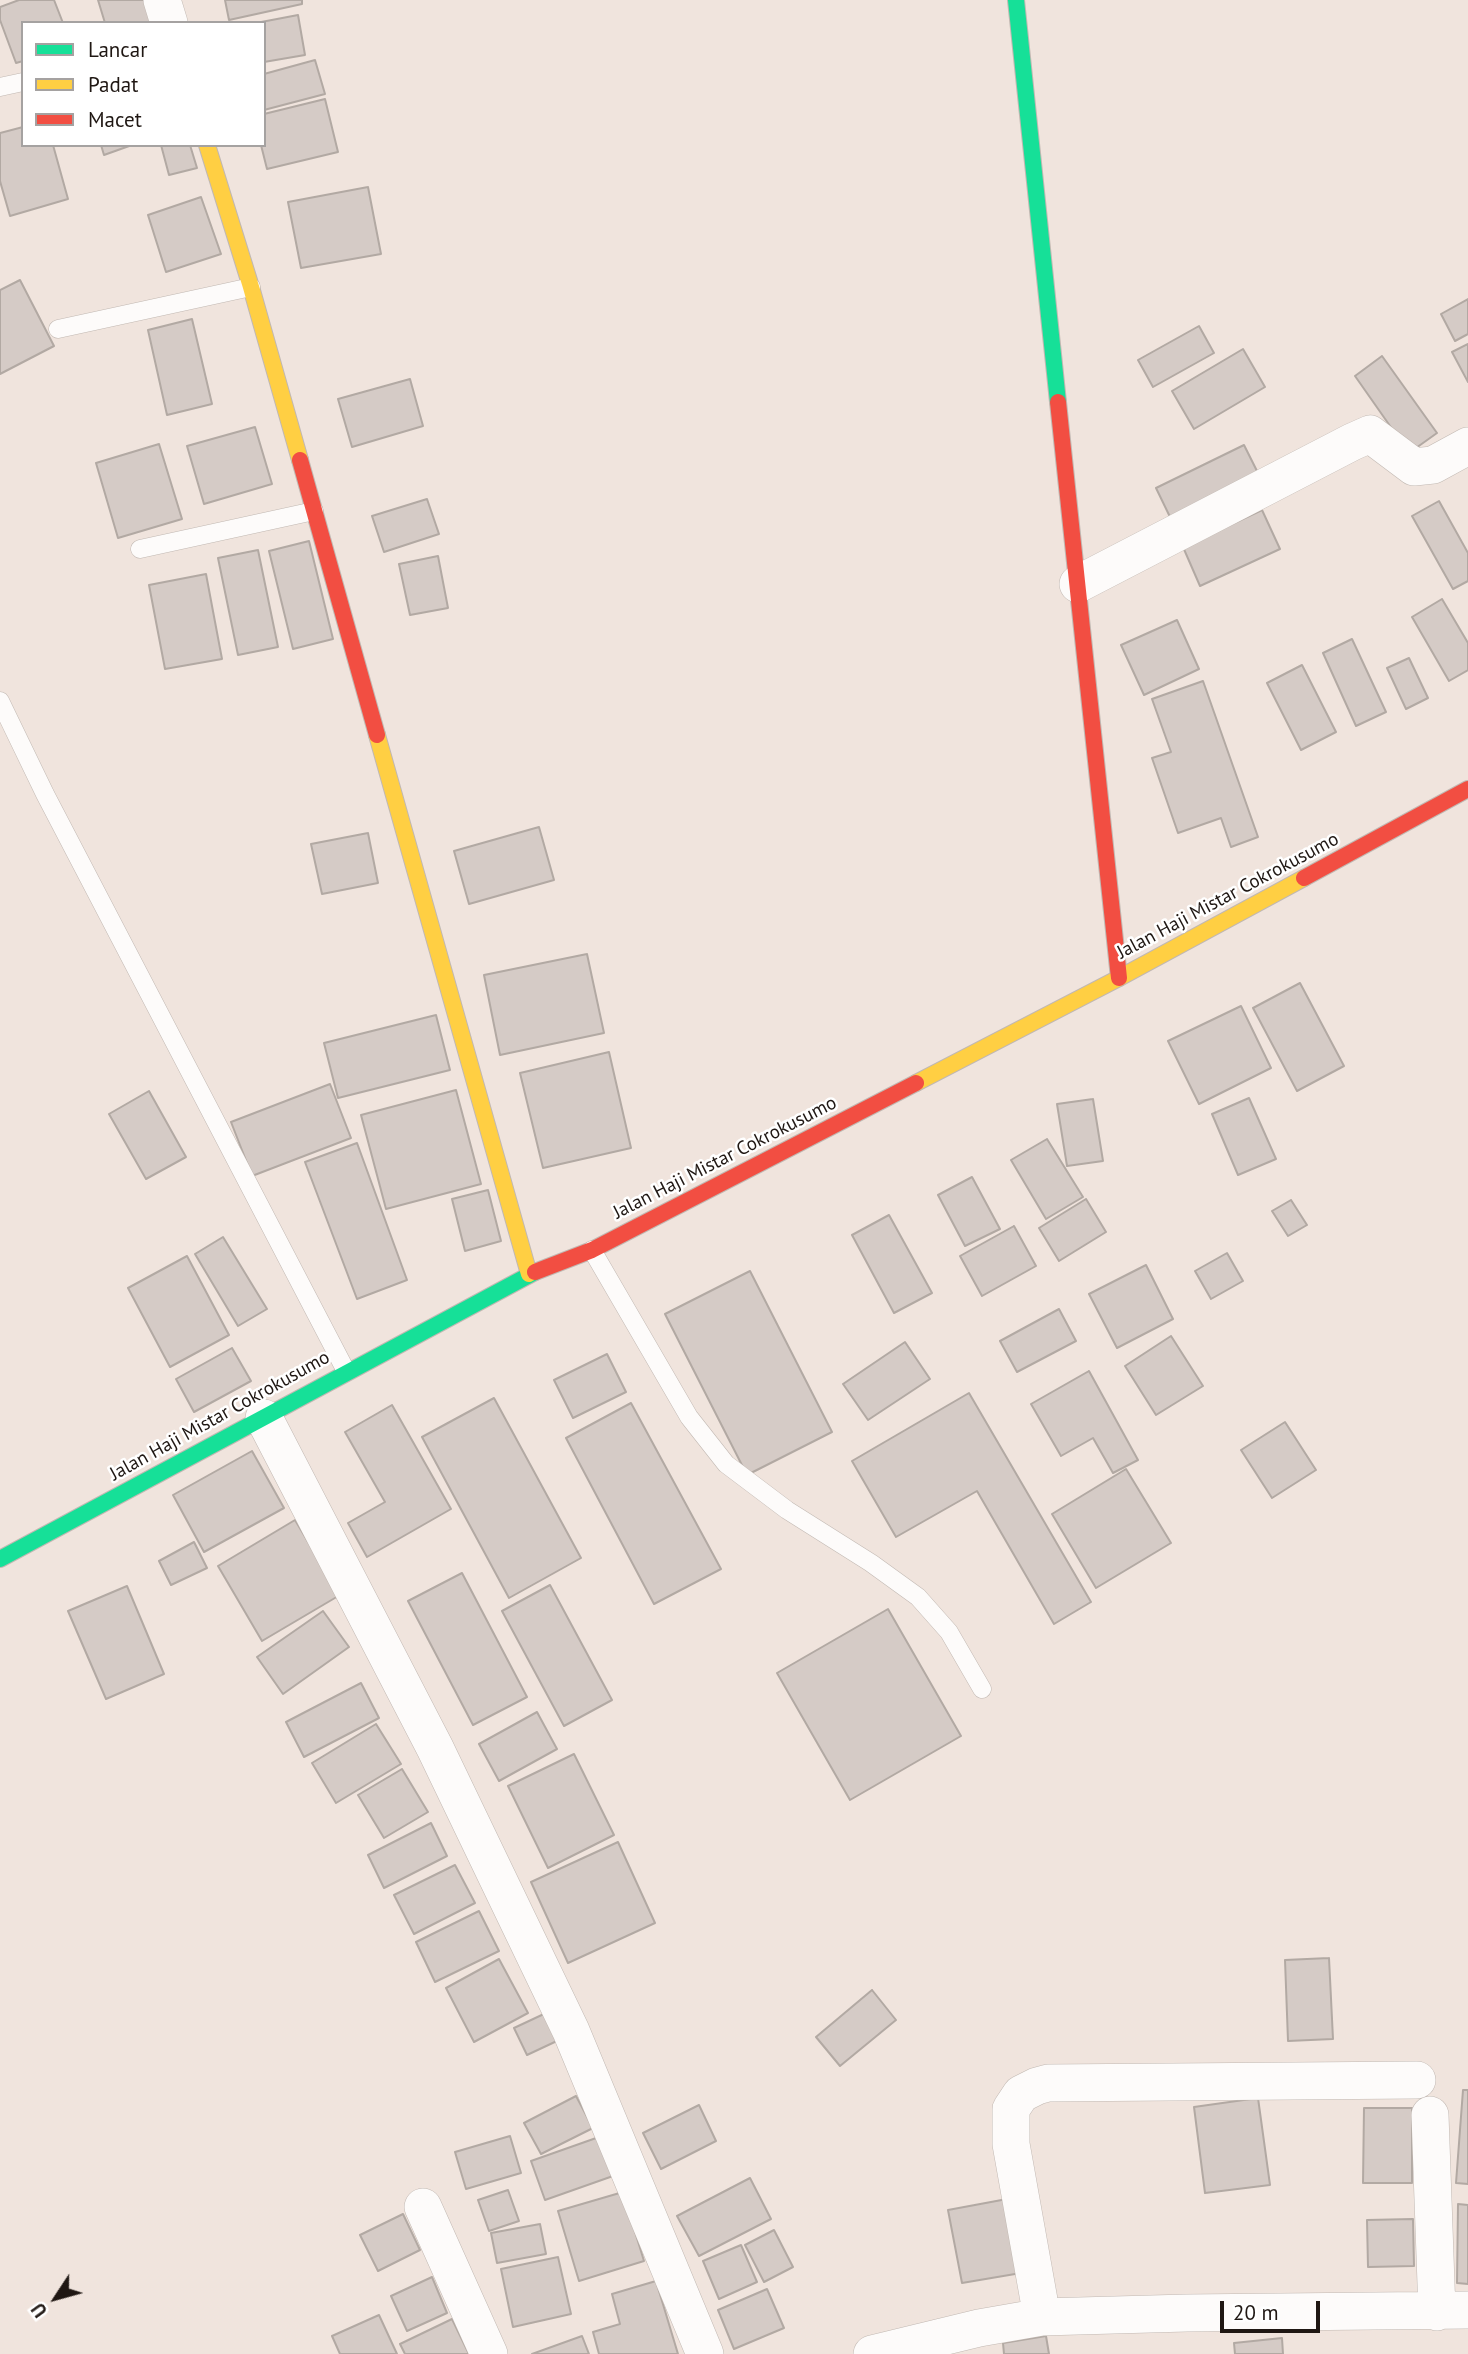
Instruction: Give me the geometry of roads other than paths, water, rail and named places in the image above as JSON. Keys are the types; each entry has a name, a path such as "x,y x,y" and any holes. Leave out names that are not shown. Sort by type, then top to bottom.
{"main road":[{"path":"1016,0 1119,978"},
{"path":"208,147 251,287 529,1274"},
{"name":"Jalan Haji Mistar Cokrokusumo","path":"0,1559 529,1274 592,1250 1119,978 1468,789"}],"street":[{"path":"162,0 168,21"},
{"path":"1078,584 1370,435 1414,467 1433,465 1468,446"},
{"path":"264,1418 435,1748 571,2031 705,2354"},
{"path":"1042,2317 1011,2144 1012,2109 1021,2094 1048,2083 1417,2080"},
{"path":"872,2354 979,2328 1042,2317 1452,2311 1430,2115"},
{"path":"423,2207 489,2354"}],"lane":[{"path":"0,87 21,82"},
{"path":"58,329 251,287"},
{"path":"140,549 314,511"},
{"path":"0,701 70,843 346,1371"},
{"path":"592,1250 689,1417 726,1464 787,1510 871,1563 918,1597 949,1632 982,1689"}]}
